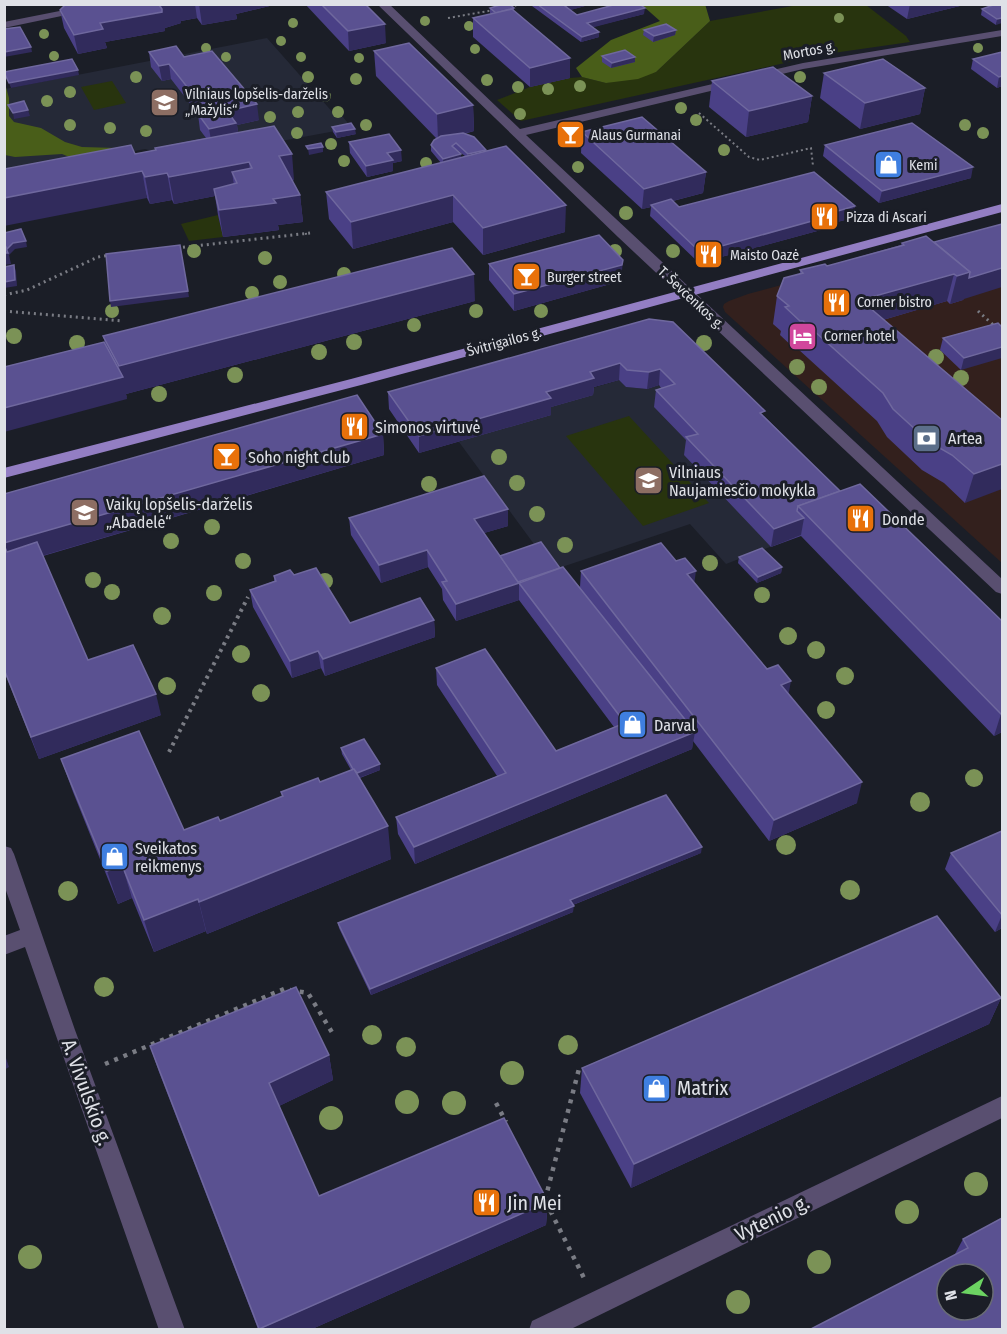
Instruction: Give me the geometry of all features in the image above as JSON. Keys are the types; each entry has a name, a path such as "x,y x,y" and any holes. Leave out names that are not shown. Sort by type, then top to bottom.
{"main road":[{"name":"Švitrigailos g.","path":"4,473 356,382 1002,207"}],"street":[{"path":"4,25 114,4"},
{"name":"T. Ševčenkos g.","path":"382,4 685,292 1002,588"},
{"name":"Mortos g.","path":"518,133 803,66 1002,33"},
{"name":"A. Vivulskio g.","path":"4,854 172,1329"},
{"path":"4,946 32,935"},
{"name":"Vytenio g.","path":"541,1329 1002,1107"}],"path":[{"path":"505,8 521,4"},
{"path":"448,18 494,10"},
{"path":"679,95 749,157 760,160 812,148 813,166"},
{"path":"168,249 310,233"},
{"path":"4,295 27,291 98,257 121,254"},
{"path":"4,311 123,321"},
{"path":"978,311 1002,333"},
{"path":"169,753 248,597"},
{"path":"80,1074 284,989 308,993 333,1034"},
{"path":"545,1200 580,1065"},
{"path":"496,1103 511,1132"},
{"path":"540,1190 597,1302"}],"shaded area":[{"name":"Vilniaus lopšelis-darželis „Mažylis“","path":"267,38 335,115 343,117 352,128 183,159 145,149 5,176 5,89"},
{"path":"1002,225 1002,563 725,312 723,307 729,301 748,294"},
{"name":"Vilniaus Naujamiesčio mokykla","path":"619,380 626,387 647,389 659,385 801,535 726,564 690,524 553,570 459,442 546,409 589,389"}],"green space":[{"path":"705,4 710,21 656,72 638,79 606,83 582,77 576,68 611,40 660,21 642,5"},
{"path":"798,5 866,5 906,36 910,42 826,54 521,121 497,100 530,87 570,78 582,77 606,83 656,72 710,21"},
{"path":"4,80 9,98 9,116 14,122 41,128 65,142 82,147 117,148 77,160 62,154 15,157 5,155"},
{"path":"112,81 126,103 94,110 81,87"},
{"path":"218,215 223,237 189,241 181,224"},
{"path":"629,416 709,503 643,526 566,436"}],"building":[{"path":"67,4 158,4 162,12 100,23 103,29 74,35 60,10"},
{"path":"321,4 365,4 385,24 348,31"},
{"path":"509,4 514,8 496,13 490,8"},
{"path":"537,4 572,4 565,6 577,15 617,4 639,4 645,8 587,23 599,32 582,37"},
{"path":"1002,4 1002,18 997,19 982,9"},
{"path":"512,9 570,58 530,68 473,18"},
{"path":"666,24 676,30 654,36 644,30"},
{"path":"20,27 31,47 4,52 4,29"},
{"path":"409,43 473,105 437,114 374,51"},
{"path":"176,46 184,57 212,51 257,104 227,111 236,123 209,129 198,114 207,112 169,64 159,66 149,52"},
{"path":"625,50 635,57 612,63 602,56"},
{"path":"1002,52 1002,76 999,77 973,59"},
{"path":"72,59 78,70 9,83 4,72"},
{"path":"883,59 925,88 865,103 824,73"},
{"path":"773,67 812,96 749,111 712,81"},
{"path":"24,101 28,110 13,113 8,105"},
{"path":"642,117 706,172 644,189 582,132"},
{"path":"351,123 355,129 336,132 332,127"},
{"path":"912,123 973,167 882,191 825,145"},
{"path":"572,124 580,132 568,135 559,127"},
{"path":"274,126 292,154 279,156 300,195 273,199 276,203 219,210 214,189 237,183 232,172 252,168 249,162 169,177 167,173 145,177 142,171 4,198 4,169 131,145 135,154 156,150 155,148"},
{"path":"463,133 474,137 486,150 468,154 456,143 452,146 461,154 443,159 431,145 441,136"},
{"path":"389,134 401,150 387,153 393,160 366,166 349,142"},
{"path":"321,143 323,147 308,149 306,146"},
{"path":"506,146 566,205 483,228 453,195 351,222 326,192"},
{"path":"814,172 855,206 831,213 834,215 700,252 651,205 671,199 679,207"},
{"path":"1002,224 1002,268 969,278 970,272 934,242"},
{"path":"21,229 26,241 13,243 7,249 4,243 4,233"},
{"path":"599,235 623,260 622,265 514,294 489,264"},
{"path":"926,236 970,272 957,276 954,274 864,299 863,302 1002,420 1002,464 974,474 952,455 929,442 893,409 883,393 803,321 800,321 785,307 789,306 777,296 784,278 803,273 800,270 825,264 827,266 904,245 902,243"},
{"path":"180,245 188,291 110,301 106,254"},
{"path":"452,248 474,274 119,366 103,336"},
{"path":"14,265 15,280 4,282 4,267"},
{"path":"649,319 673,322 765,411 760,413 840,491 798,506 797,511 804,518 774,529 686,437 698,434 656,390 675,384 660,369 649,372 627,370 620,363 590,372 594,378 546,392 551,398 419,436 388,392"},
{"path":"998,323 1002,327 1002,347 964,358 943,338"},
{"path":"104,342 123,377 4,408 4,367"},
{"path":"357,395 383,434 4,543 4,494"},
{"path":"484,476 508,509 474,519 519,583 456,604 442,582 447,581 427,550 379,565 349,518"},
{"path":"860,484 1002,621 1002,714 798,506"},
{"path":"37,542 88,660 133,645 156,694 31,737 4,669 4,545 7,552"},
{"path":"541,542 560,568 518,582 500,556"},
{"path":"661,543 676,561 685,558 696,571 687,574 767,669 778,665 791,681 781,685 862,782 774,820 581,571"},
{"path":"762,548 782,567 758,577 739,557"},
{"path":"563,567 695,732 414,847 396,817 506,773 436,668 485,649 556,751 625,723 519,583"},
{"path":"316,568 350,623 420,598 434,620 323,659 318,651 290,661 250,590 276,581 274,576 290,570 294,575"},
{"path":"139,731 184,830 218,817 220,821 283,796 281,792 318,778 320,782 354,769 388,826 199,902 198,899 144,920 122,865 107,871 61,759"},
{"path":"364,739 380,764 357,773 341,748"},
{"path":"666,795 702,847 570,900 574,906 370,989 338,923"},
{"path":"1002,831 1002,915 951,853"},
{"path":"937,916 1001,998 634,1164 582,1068"},
{"path":"296,987 329,1055 269,1083 319,1196 504,1118 548,1202 259,1329 150,1046"},
{"path":"1002,1218 1002,1329 811,1329 935,1265 935,1322 995,1322 995,1262 941,1262 968,1248 963,1239"}],"place":[{"name":"Vilniaus lopšelis-darželis „Mažylis“","path":"164,102"},
{"name":"Alaus Gurmanai","path":"570,135"},
{"name":"Kemi","path":"888,165"},
{"name":"Pizza di Ascari","path":"825,217"},
{"name":"Maisto Oazė","path":"709,255"},
{"name":"Burger street","path":"526,277"},
{"name":"Corner bistro","path":"836,302"},
{"name":"Corner hotel","path":"803,336"},
{"name":"Simonos virtuvė","path":"354,427"},
{"name":"Artea","path":"927,438"},
{"name":"Soho night club","path":"227,457"},
{"name":"Vilniaus Naujamiesčio mokykla","path":"648,481"},
{"name":"Vaikų lopšelis-darželis „Abadelė“","path":"85,513"},
{"name":"Donde","path":"861,519"},
{"name":"Darval","path":"633,725"},
{"name":"Sveikatos reikmenys","path":"114,857"},
{"name":"Matrix","path":"656,1088"},
{"name":"Jin Mei","path":"486,1203"}]}
